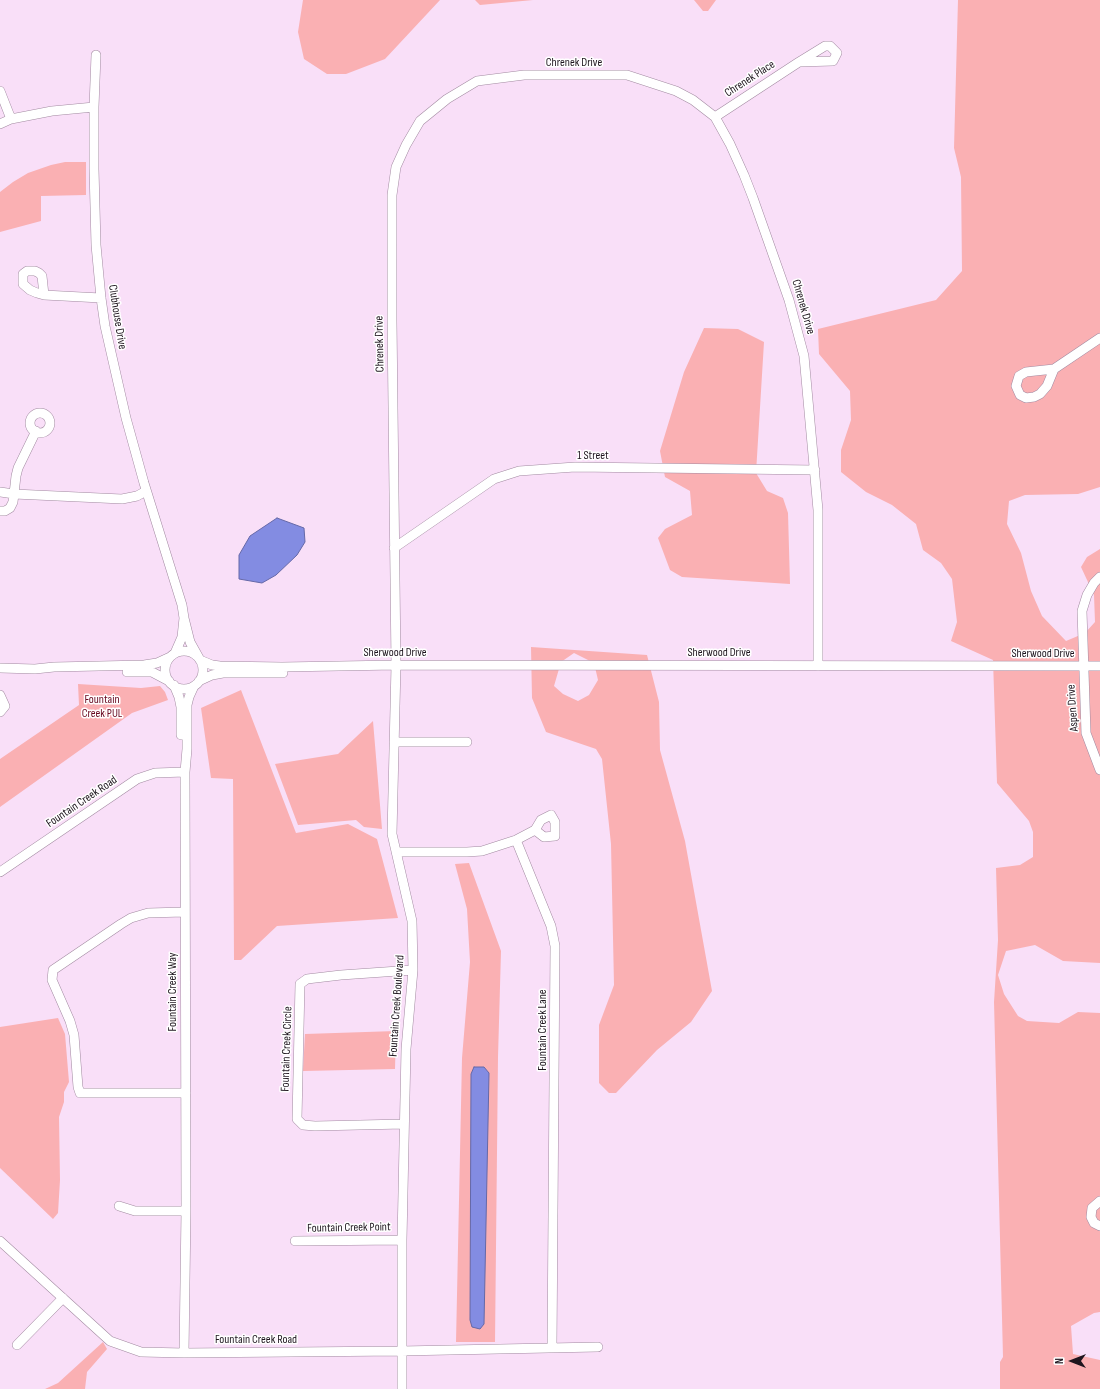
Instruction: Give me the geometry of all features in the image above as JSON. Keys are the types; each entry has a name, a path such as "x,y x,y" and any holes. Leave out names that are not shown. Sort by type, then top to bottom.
{"street":[{"name":"Clubhouse Drive","path":"96,55 94,107 94,208 101,298 118,389 146,491 182,605 190,642 200,660"},
{"name":"Chrenek Place","path":"715,116 799,62"},
{"name":"Chrenek Drive","path":"396,665 392,196 396,167 406,145 420,121 447,99 477,81 524,75 628,75 676,91 693,100 715,116 744,175 789,300 804,356 815,470 818,510 818,666"},
{"path":"0,91 11,119"},
{"path":"0,124 11,119 52,111 94,107"},
{"path":"44,295 101,298"},
{"path":"1054,369 1100,338"},
{"path":"0,511 10,508 18,468 36,431"},
{"name":"1 Street","path":"394,548 494,479 519,471 575,467 815,470"},
{"path":"0,492 122,499 137,496 146,491"},
{"name":"Aspen Drive","path":"1100,577 1087,595 1082,611 1086,733 1100,770"},
{"name":"Clubhouse Drive","path":"173,655 182,637 184,618"},
{"path":"0,668 74,672 147,672 157,674 171,683 184,688 196,683 203,670 200,660 196,656 186,651 173,655 157,663 144,666 54,667 36,669"},
{"path":"171,683 166,675 165,669 167,663 173,655"},
{"name":"Sherwood Drive","path":"200,660 212,665 220,666 282,667 337,665 1100,666"},
{"name":"Sherwood Drive","path":"196,683 217,674 310,672 337,665"},
{"name":"Fountain Creek Boulevard","path":"396,665 392,834 412,921 413,970 406,1049 404,1124 401,1351 402,1389"},
{"name":"Fountain Creek Way","path":"171,683 179,697 181,707 181,749 185,772"},
{"name":"Fountain Creek Way","path":"184,1353 186,1211 184,912 185,772 187,748 187,705 196,683"},
{"path":"0,695 5,706 0,712"},
{"path":"394,742 467,742"},
{"name":"Fountain Creek Road","path":"0,872 138,779 155,773 185,772"},
{"path":"396,852 482,851 516,840 535,830"},
{"name":"Fountain Creek Lane","path":"516,840 551,926 555,946 552,1348"},
{"path":"184,912 148,913 131,918 53,970 52,980 70,1021 74,1035 78,1087 80,1093 186,1093"},
{"name":"Fountain Creek Circle","path":"404,1124 315,1126 303,1125 297,1120 300,984 308,979 341,974 413,970"},
{"path":"1100,1201 1092,1208 1091,1217 1094,1223 1100,1226"},
{"path":"119,1206 135,1211 186,1211"},
{"name":"Fountain Creek Point","path":"295,1241 402,1240"},
{"name":"Fountain Creek Road","path":"0,1241 110,1341 141,1352 401,1351 598,1347"},
{"path":"18,1345 63,1298"}],"green space":[{"path":"303,0 440,0 385,59 346,74 327,74 304,59 298,32"},
{"path":"475,0 533,0 480,5"},
{"path":"694,0 716,0 708,11 703,11"},
{"path":"958,0 1100,0 1100,487 1078,494 1025,495 1009,501 1007,524 1021,553 1031,591 1042,616 1066,641 1085,633 1095,622 1094,595 1081,567 1087,557 1100,549 1100,963 1063,961 1035,945 1006,951 998,975 1004,994 1018,1016 1027,1021 1059,1023 1078,1012 1100,1013 1100,1312 1094,1313 1071,1326 1073,1354 1100,1360 1100,1389 1000,1389 1000,1362 1003,1357 994,1002 998,940 996,868 1020,865 1033,857 1033,832 1029,821 997,783 993,660 951,641 957,622 952,579 941,563 923,550 916,524 892,505 866,492 841,472 841,450 851,420 850,391 819,354 818,329 936,300 962,271 961,177 954,148"},
{"path":"65,162 86,162 86,195 41,196 41,221 0,232 0,192 28,173"},
{"path":"704,328 738,329 764,342 756,473 767,491 783,498 788,513 790,584 682,577 670,570 658,538 665,529 692,515 690,491 665,477 660,451 684,372"},
{"path":"531,647 647,655 659,702 660,750 685,841 712,991 691,1022 657,1050 616,1093 609,1093 599,1083 599,1025 614,985 611,844 602,759 596,749 546,732 532,698","holes":["574,653 594,663 598,680 589,695 578,701 563,694 554,686 561,662"]},
{"name":"Fountain Creek PUL","path":"78,684 141,688 160,686 165,692 168,700 132,713 0,807 0,759 79,705"},
{"path":"241,690 296,833 348,824 377,839 398,918 277,926 241,960 234,960 233,779 211,778 201,708"},
{"path":"373,721 382,829 364,827 356,820 298,825 275,764 338,754"},
{"path":"469,863 501,951 498,1057 495,1342 456,1342 462,1058 470,962 467,909 455,864"},
{"path":"58,1018 65,1034 69,1082 64,1092 64,1102 59,1117 60,1180 58,1213 53,1219 0,1168 0,1027"},
{"path":"396,1031 395,1069 303,1071 305,1034"},
{"path":"103,1342 107,1349 87,1372 85,1389 45,1389 58,1383"}],"water":[{"path":"277,518 304,528 305,542 297,555 276,575 262,583 239,579 239,555 250,536"},
{"path":"474,1067 484,1067 489,1073 484,1324 480,1329 472,1327 470,1320 471,1074"}]}
